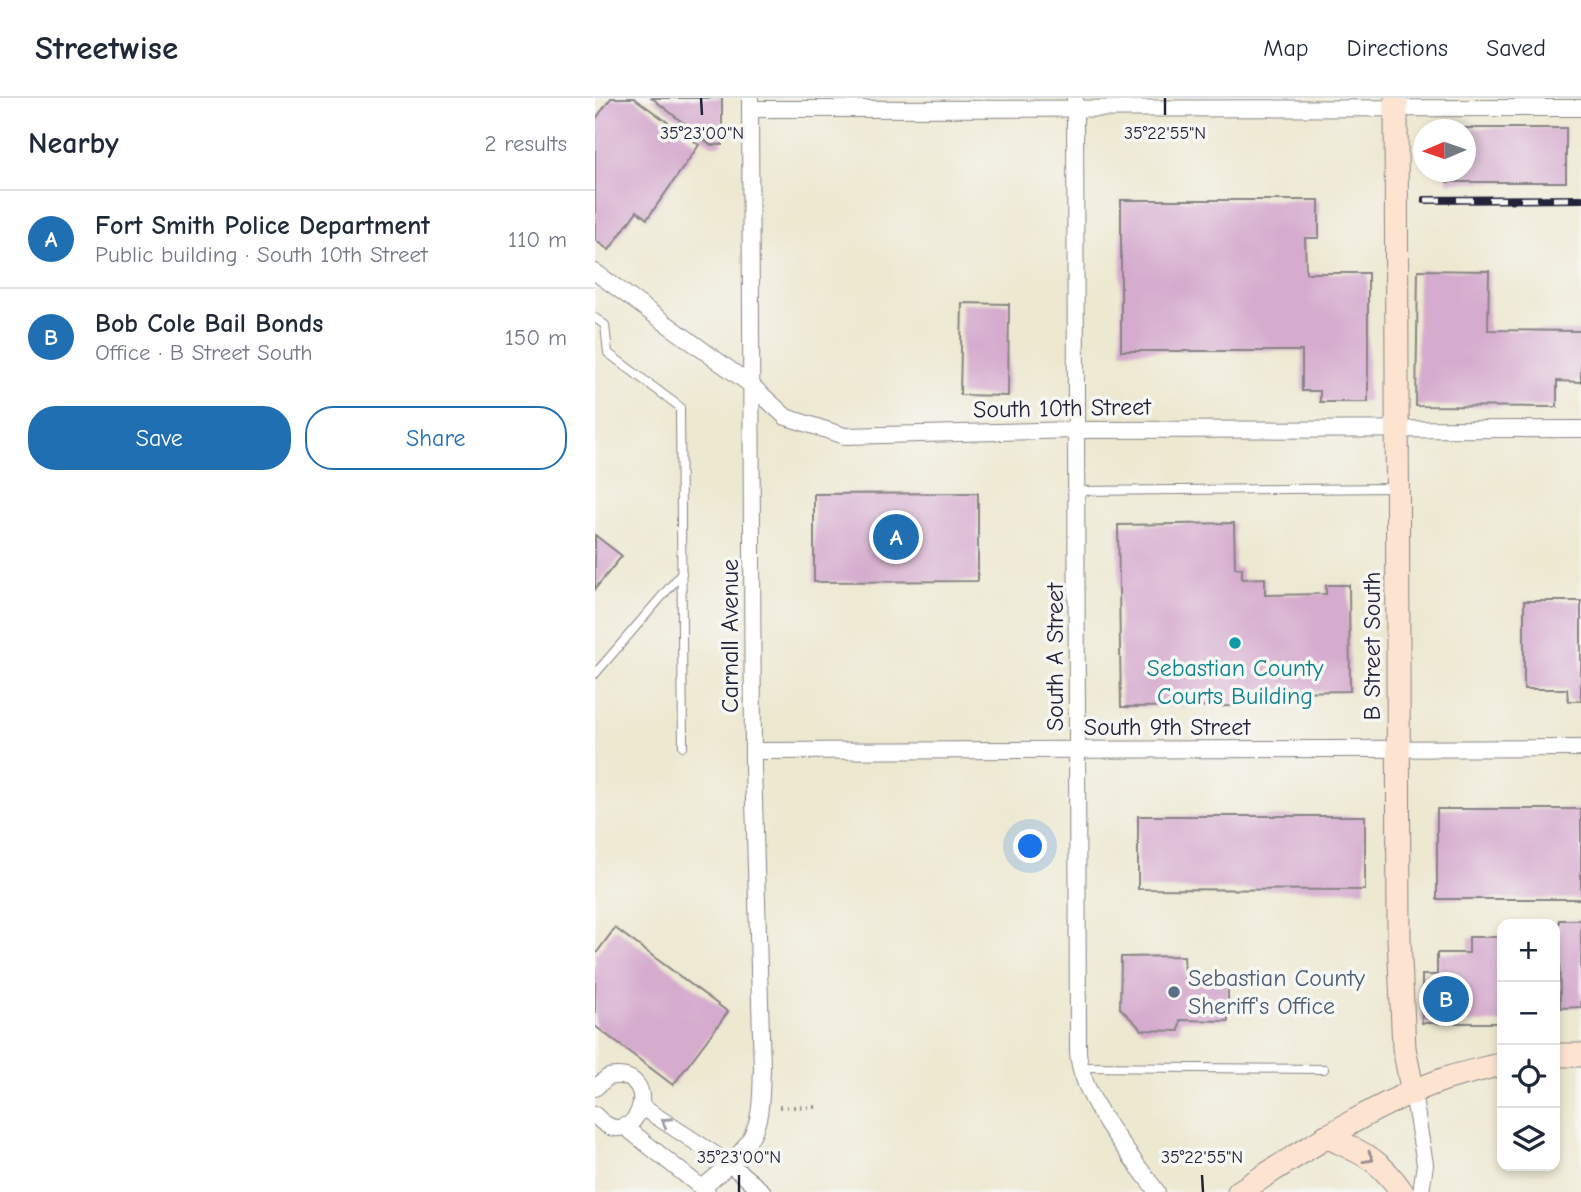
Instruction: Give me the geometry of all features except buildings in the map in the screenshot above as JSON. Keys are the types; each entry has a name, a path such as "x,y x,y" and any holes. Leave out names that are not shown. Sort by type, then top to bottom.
{"street":[{"path":"750,104 1396,103 1581,108"},
{"name":"B Street South","path":"1396,103 1399,982 1404,1048 1425,1164 1421,1192"},
{"name":"Carnall Avenue","path":"704,1190 731,1164 751,1137 757,1122 762,1069 753,751 750,104"},
{"name":"South A Street","path":"1075,104 1079,1067 1094,1102 1157,1192"},
{"name":"South 10th Street","path":"595,272 751,385 786,417 845,436 1076,430 1581,429"},
{"name":"South 9th Street","path":"753,751 1581,748"},
{"path":"1560,1055 1581,1055"},
{"path":"1239,1192 1326,1136 1413,1093 1446,1079 1497,1065"},
{"path":"595,1088 608,1077 624,1077 634,1082 639,1090 642,1107 633,1122 624,1126 607,1125 595,1115"},
{"path":"642,1107 731,1164 763,1192"},
{"path":"624,1126 704,1190"},
{"path":"1326,1136 1378,1162 1402,1192"}],"lane":[{"path":"595,318 605,324 608,353 680,407 683,746"},
{"path":"1077,491 1397,488"},
{"path":"595,674 682,573"},
{"path":"1079,1067 1324,1069"}],"path":[{"path":"773,1107 817,1107"}],"railway":[{"path":"1425,200 1581,199"}],"place":[{"name":"Fort Smith Police Department","path":"896,537"},
{"name":"Sebastian County Courts Building","path":"1235,643"},
{"name":"Sebastian County Sheriff's Office","path":"1174,992"},
{"name":"Bob Cole Bail Bonds","path":"1446,999"}]}
